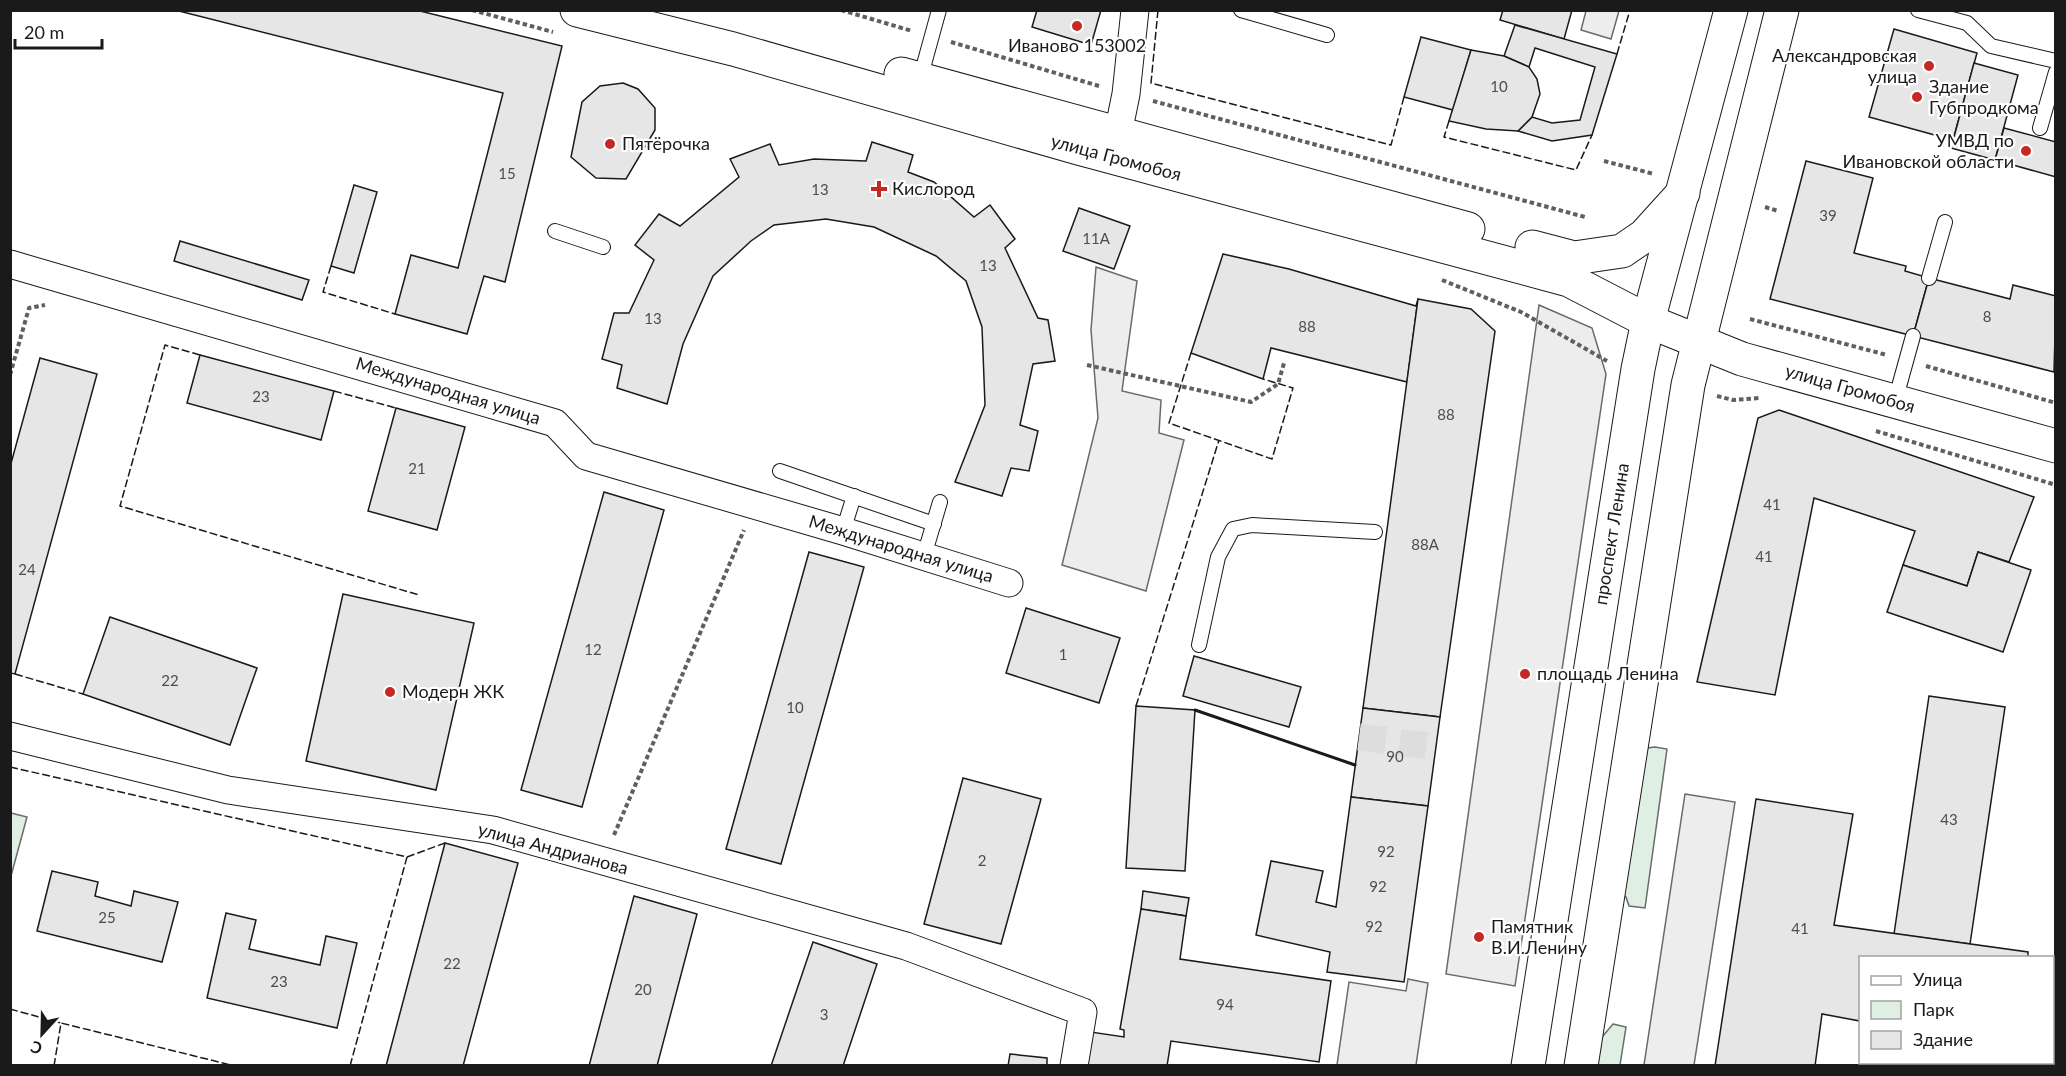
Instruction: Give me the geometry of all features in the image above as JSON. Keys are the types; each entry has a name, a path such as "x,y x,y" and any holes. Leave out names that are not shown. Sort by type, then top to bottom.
{"main road":[{"name":"улица Громобоя","path":"578,10 1574,258 1622,251 1644,236 1683,193"},
{"name":"улица Громобоя","path":"668,10 920,79 1116,145 1569,280 1648,321 1742,359 2055,446"},
{"name":"проспект Ленина","path":"1528,1065 1636,381 1648,321 1731,10"},
{"path":"1581,1065 1697,341 1782,10"},
{"name":"улица Громобоя","path":"1574,258 1648,321"}],"street":[{"path":"1116,145 1126,94 1135,10"},
{"name":"Международная улица","path":"10,264 555,423 586,456 843,531 1009,583"},
{"name":"улица Андрианова","path":"10,736 228,790 493,830 906,946 1083,1012 1074,1065"}],"lane":[{"path":"920,79 939,10"},
{"path":"1241,10 1327,35"},
{"path":"1918,10 1967,23 1991,46 2055,62"},
{"path":"2040,128 2055,72"},
{"path":"1929,278 1945,222"},
{"path":"555,231 603,247"},
{"path":"1894,401 1913,336"},
{"path":"780,471 934,524"},
{"path":"843,531 854,496"},
{"path":"924,556 940,502"},
{"path":"1199,645 1218,556 1233,529 1252,525 1376,532"}],"path":[{"path":"841,10 1126,94 1585,217"},
{"path":"1604,161 1654,174"},
{"path":"1760,206 1778,212"},
{"path":"10,375 29,308 50,304"},
{"path":"1558,335 1608,361"},
{"path":"1087,365 1251,402 1278,384 1284,363"},
{"path":"1713,394 1733,400 1763,398"},
{"path":"1864,428 2055,485"},
{"path":"610,844 753,505"}],"green space":[{"path":"1647,748 1667,749 1645,908 1629,906 1626,897 1615,888"},
{"path":"10,813 27,817 11,876"},
{"path":"1613,1024 1626,1027 1620,1065 1588,1066 1597,1043"}],"shaded area":[{"path":"1586,11 1619,11 1611,39 1581,30"},
{"path":"1096,267 1137,281 1122,391 1161,400 1159,433 1184,440 1146,591 1062,565 1098,418 1091,330"},
{"name":"площадь Ленина","path":"1539,305 1592,328 1606,374 1515,986 1446,974"},
{"path":"1685,794 1735,802 1694,1065 1644,1065"},
{"path":"1408,979 1428,983 1416,1065 1337,1065 1349,982 1406,991"}],"building":[{"path":"175,10 416,10 562,46 505,282 484,276 467,334 395,314 411,255 458,268 503,93"},
{"path":"1037,10 1101,10 1091,45 1032,27"},
{"path":"1503,10 1572,10 1564,39 1500,20"},
{"path":"1515,25 1617,54 1592,135 1552,141 1518,131 1532,117 1552,123 1580,120 1595,67 1535,48 1529,67 1504,56"},
{"path":"1894,29 1977,53 1953,140 1869,117"},
{"path":"1421,37 1471,50 1453,110 1404,97"},
{"path":"1471,50 1504,56 1529,67 1537,79 1540,94 1532,117 1518,131 1486,129 1449,121"},
{"path":"1974,63 2018,75 1995,160 1951,148"},
{"name":"Пятёрочка","path":"623,83 638,89 655,108 655,130 626,179 596,178 571,157 582,102 600,86"},
{"name":"УМВД по Ивановской области","path":"2004,128 2056,142 2056,177 1995,160"},
{"path":"872,142 913,155 908,172 934,182 974,217 990,205 1015,239 1005,248 1038,318 1048,320 1055,361 1033,364 1020,425 1038,431 1029,471 1011,468 1002,496 955,482 985,405 982,327 966,281 936,256 874,227 826,219 774,225 751,241 713,276 683,344 667,404 617,388 622,365 602,359 614,313 629,313 654,260 635,245 659,214 680,226 739,177 730,159 770,144 779,165 814,159 866,161"},
{"path":"1806,161 1873,178 1854,253 1906,266 1905,271 1929,278 1913,336 1770,299"},
{"path":"354,185 377,192 354,273 331,266"},
{"path":"1079,208 1130,226 1114,269 1063,251"},
{"path":"180,241 309,280 302,300 174,261"},
{"path":"1223,254 1289,269 1416,306 1418,299 1407,382 1271,348 1263,379 1191,353"},
{"path":"1929,278 2010,299 2013,285 2056,296 2054,372 1913,336"},
{"path":"1418,299 1471,309 1495,331 1440,717 1363,708"},
{"path":"200,355 334,391 321,440 187,403"},
{"path":"40,358 97,374 15,674 10,673 10,467"},
{"path":"396,408 465,427 437,530 368,511"},
{"path":"1779,410 2034,497 2009,562 1978,552 1967,586 1903,565 1915,531 1814,498 1775,695 1697,682 1758,418"},
{"path":"604,492 664,510 582,807 521,790"},
{"path":"809,552 864,567 781,864 726,849"},
{"path":"1978,552 2031,570 2003,652 1887,612 1903,565 1967,586"},
{"name":"Модерн ЖК","path":"343,594 474,623 436,790 306,761"},
{"path":"1026,608 1120,638 1099,703 1006,673"},
{"path":"110,617 257,668 230,745 83,694"},
{"path":"1194,656 1301,687 1289,727 1183,696"},
{"path":"1929,696 2005,707 1970,944 1894,934"},
{"path":"1136,706 1195,710 1185,871 1126,868"},
{"path":"1363,708 1440,717 1428,806 1351,797"},
{"path":"963,778 1041,799 1001,944 924,924"},
{"path":"1351,797 1428,806 1404,982 1327,972 1330,952 1256,935 1271,861 1323,871 1316,902 1336,907"},
{"path":"1756,799 1853,814 1834,925 2028,952 2028,956 1859,956 1859,1021 1822,1014 1815,1066 1715,1066"},
{"path":"445,843 518,863 463,1066 386,1066"},
{"path":"52,871 98,882 95,896 131,906 134,891 178,902 162,962 37,931"},
{"path":"1143,891 1189,898 1186,916 1141,909"},
{"path":"634,896 697,914 657,1066 589,1066"},
{"path":"1141,909 1186,916 1180,959 1331,981 1319,1062 1171,1041 1167,1066 1086,1066 1091,1032 1124,1037 1124,1030 1120,1029"},
{"path":"226,913 256,920 249,949 320,965 326,936 357,943 337,1028 207,998"},
{"path":"813,942 877,964 843,1066 771,1066"},
{"path":"1010,1054 1047,1058 1047,1066 1008,1066"}],"tunnel":[{"path":"1359,737 1436,747"}],"fence":[{"path":"1158,10 1151,83 1391,145 1404,97"},
{"path":"1617,54 1630,10"},
{"path":"1449,121 1444,137 1576,170 1592,135"},
{"path":"331,266 323,292 395,314"},
{"path":"200,355 165,345 120,506 419,595"},
{"path":"1191,353 1169,423 1272,459 1293,388 1263,379"},
{"path":"334,391 396,408"},
{"path":"1136,706 1219,440"},
{"path":"15,674 83,694"},
{"path":"10,767 407,857 445,843"},
{"path":"350,1066 407,857"},
{"path":"10,1009 61,1023"},
{"path":"54,1066 61,1023 235,1066"}],"wall":[{"path":"1195,710 1355,765"}],"place":[{"name":"Иваново 153002","path":"1077,26"},
{"name":"Александровская улица","path":"1929,66"},
{"name":"Здание Губпродкома","path":"1917,97"},
{"name":"Пятёрочка","path":"610,144"},
{"name":"УМВД по Ивановской области","path":"2026,151"},
{"name":"Кислород","path":"879,189"},
{"name":"площадь Ленина","path":"1525,674"},
{"name":"Модерн ЖК","path":"390,692"},
{"name":"Памятник В.И.Ленину","path":"1479,937"}]}
